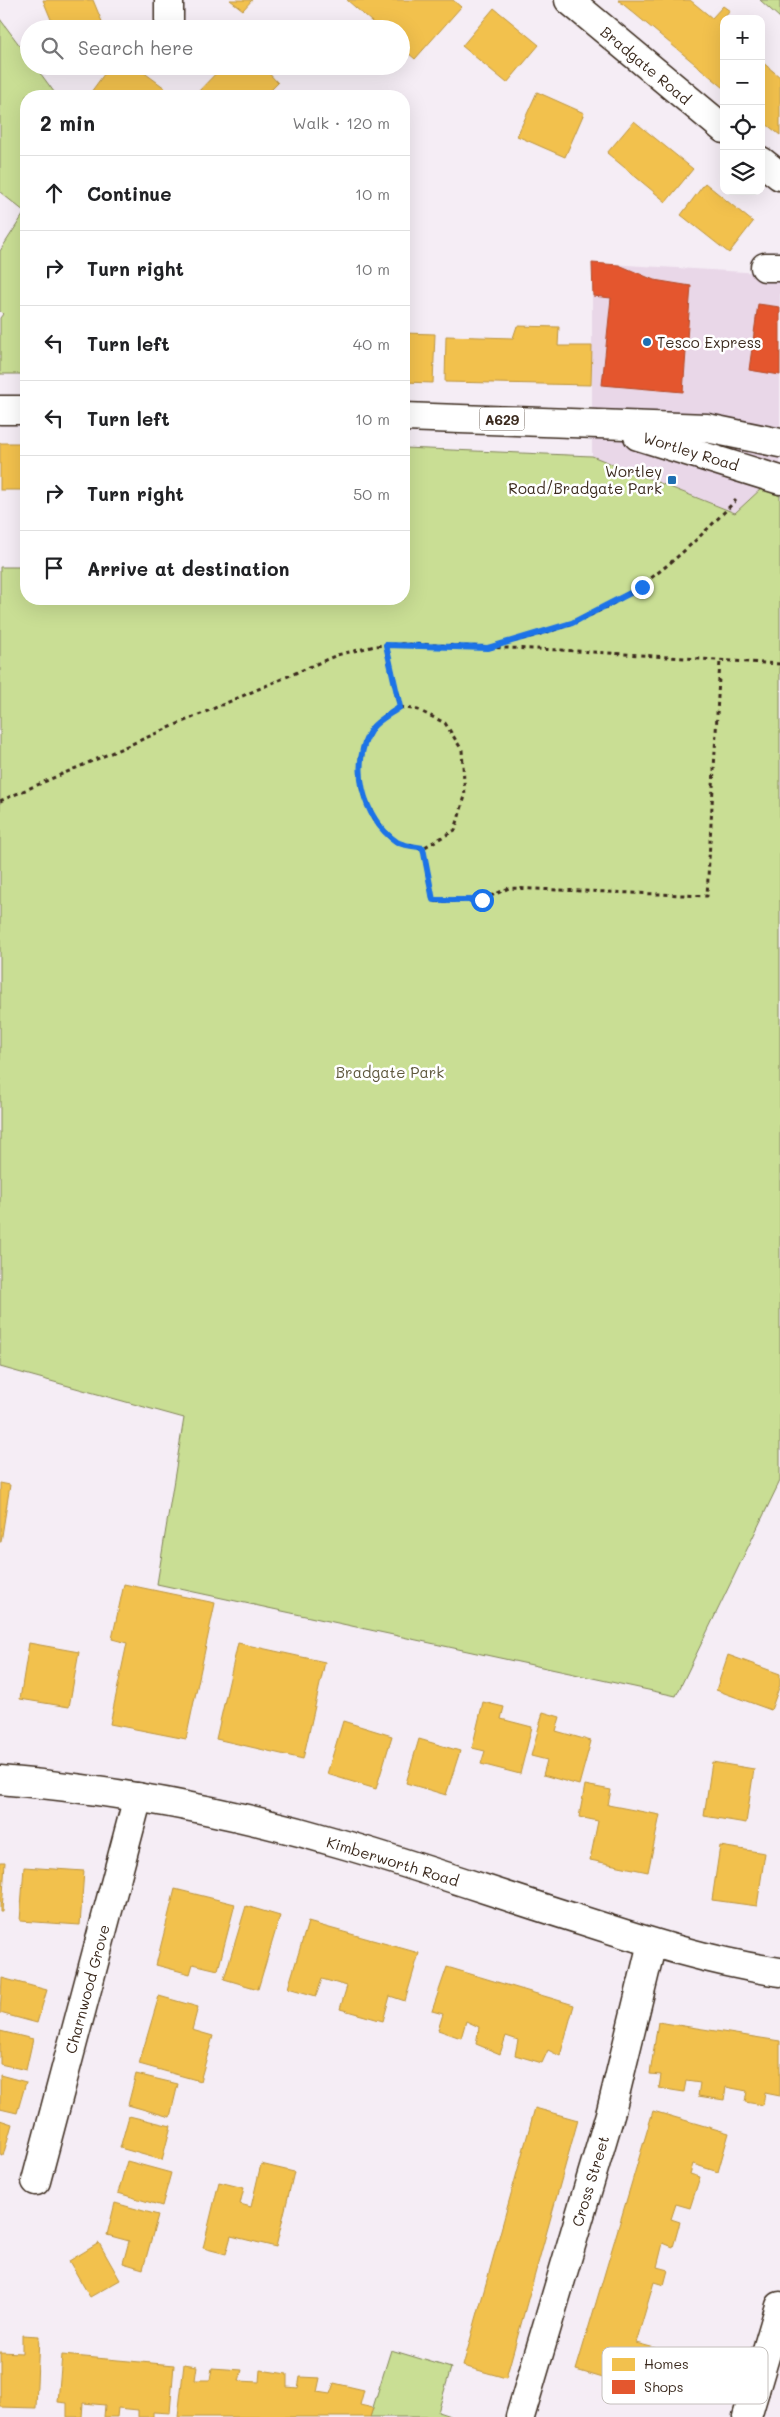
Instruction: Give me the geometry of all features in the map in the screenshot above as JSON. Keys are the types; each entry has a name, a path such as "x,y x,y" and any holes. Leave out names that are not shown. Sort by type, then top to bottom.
{"street":[{"name":"Bradgate Road","path":"569,0 720,126"},
{"path":"765,163 780,176"},
{"path":"0,410 20,410"},
{"name":"Wortley Road","path":"410,417 540,420 707,428 780,443"},
{"name":"Wortley Road","path":"601,424 771,476"},
{"name":"Kimberworth Road","path":"0,1780 55,1785 138,1797 250,1820 349,1846 652,1943 730,1964 780,1972"},
{"name":"Charnwood Grove","path":"36,2180 138,1797"},
{"name":"Cross Street","path":"520,2417 611,2111 652,1943"},
{"path":"768,2347 780,2306"},
{"path":"747,2417 751,2404"}],"path":[{"path":"488,648 572,623 642,587 771,476"},
{"path":"386,645 400,707"},
{"path":"0,800 337,655 386,645 488,648 780,664"},
{"path":"423,848 433,900 482,900 509,888 708,896 720,660"},
{"path":"400,707 418,710 445,723 462,750 465,796 455,830 423,848 399,843 381,828 361,788 360,755 373,726 400,707"}],"shaded area":[{"path":"592,263 780,274 780,496 762,488 736,513 592,456"}],"green space":[{"path":"760,0 780,0 780,18"},
{"path":"0,19 20,46 20,75 42,75 53,90 20,90 20,208 0,192"},
{"path":"20,220 20,374 0,374 0,318 3,314 0,311 0,251"},
{"name":"Bradgate Park","path":"410,448 592,456 735,513 762,488 780,496 780,1481 676,1696 157,1584 184,1418 0,1367 0,567 20,567 20,605 410,605"},
{"path":"391,2350 451,2368 438,2412 453,2417 370,2417"}],"building: Homes":[{"path":"43,0 93,0 101,20 51,20"},
{"path":"230,0 252,0 243,10"},
{"path":"347,0 453,0 461,7 415,59 410,55 410,20 370,20"},
{"path":"618,0 690,0 712,18 723,6 730,11 727,15 720,15 720,23 718,25 720,26 720,85"},
{"path":"494,8 539,45 507,83 462,46"},
{"path":"765,64 780,77 780,135 765,123"},
{"path":"103,75 147,75 165,88 164,90 92,90"},
{"path":"214,75 270,75 278,83 271,90 200,90"},
{"path":"537,92 584,113 565,157 517,136"},
{"path":"634,121 693,169 666,202 607,153"},
{"path":"705,183 753,222 729,253 681,215"},
{"path":"517,326 559,327 558,346 592,346 591,385 445,382 446,336 513,338"},
{"path":"410,333 435,334 433,383 410,382"},
{"path":"0,443 20,443 20,490 0,490"},
{"path":"0,1483 10,1485 1,1542 0,1542"},
{"path":"124,1584 215,1603 186,1739 110,1724 127,1643 112,1639"},
{"path":"29,1643 79,1652 69,1707 20,1699"},
{"path":"238,1643 325,1662 303,1759 216,1739"},
{"path":"728,1655 780,1674 780,1685 771,1710 716,1690"},
{"path":"483,1702 504,1707 501,1719 532,1727 520,1774 481,1764 485,1751 472,1748"},
{"path":"543,1712 560,1717 556,1731 591,1741 579,1785 543,1775 547,1760 531,1756"},
{"path":"343,1721 392,1736 376,1789 327,1774"},
{"path":"419,1739 460,1751 446,1795 406,1783"},
{"path":"712,1762 754,1769 746,1823 704,1816"},
{"path":"585,1785 611,1790 608,1805 660,1815 648,1872 590,1860 598,1821 579,1817"},
{"path":"720,1846 765,1853 757,1906 712,1900"},
{"path":"0,1862 5,1862 2,1912 0,1912"},
{"path":"24,1867 84,1871 80,1925 20,1921"},
{"path":"175,1889 235,1904 218,1970 193,1964 190,1974 156,1965"},
{"path":"246,1906 280,1916 258,1989 224,1979"},
{"path":"308,1922 419,1953 405,2001 390,1996 383,2021 340,2009 347,1986 322,1979 316,1996 288,1988"},
{"path":"447,1967 574,2005 560,2056 548,2050 542,2063 515,2055 518,2040 506,2036 500,2054 476,2044 479,2027 466,2021 461,2038 438,2030 443,2014 432,2011"},
{"path":"2,1978 47,1990 37,2023 0,2013"},
{"path":"159,1996 198,2007 192,2030 213,2036 200,2081 139,2064"},
{"path":"658,2022 780,2041 780,2096 765,2093 763,2105 745,2102 747,2091 726,2087 724,2100 698,2096 700,2083 686,2081 684,2092 659,2088 661,2075 650,2074"},
{"path":"0,2031 33,2039 26,2070 0,2064"},
{"path":"136,2074 178,2084 170,2117 128,2105"},
{"path":"0,2075 26,2082 17,2113 0,2109"},
{"path":"535,2108 578,2120 506,2378 463,2366"},
{"path":"653,2111 729,2133 718,2172 693,2164 690,2174 700,2177 690,2208 676,2204 671,2219 680,2222 673,2247 663,2243 657,2267 668,2270 664,2285 654,2282 636,2343 651,2347 602,2347 602,2378 576,2370"},
{"path":"129,2116 171,2126 162,2160 120,2148"},
{"path":"0,2120 12,2124 3,2156 0,2155"},
{"path":"127,2161 171,2173 162,2206 118,2193"},
{"path":"261,2164 294,2172 276,2247 231,2236 226,2254 203,2248 219,2182 244,2188 240,2204 251,2207"},
{"path":"115,2203 158,2215 143,2269 123,2263 129,2241 107,2235"},
{"path":"99,2243 120,2280 90,2297 69,2261"},
{"path":"22,2335 39,2336 36,2408 0,2407 0,2352 22,2353"},
{"path":"62,2355 174,2365 170,2413 153,2412 153,2417 138,2417 138,2410 118,2408 117,2417 104,2417 105,2405 83,2403 82,2417 67,2417 67,2403 58,2402"},
{"path":"184,2364 197,2366 195,2380 210,2380 212,2368 242,2370 239,2381 259,2382 260,2370 287,2374 287,2387 298,2388 300,2377 320,2378 317,2392 330,2394 334,2383 364,2390 360,2405 373,2408 370,2417 178,2417"}],"building: Shops":[{"name":"Tesco Express","path":"592,263 619,265 654,280 691,286 683,392 602,385 611,298 593,296"},
{"path":"758,304 780,307 780,375 749,370"}],"place":[{"name":"Tesco Express","path":"647,342"},
{"name":"Wortley Road/Bradgate Park","path":"672,480"}],"route":[{"path":"482,900 433,900 423,848 399,843 381,828 361,788 360,755 373,726 400,707 386,645 488,648 572,623 642,587"}]}
